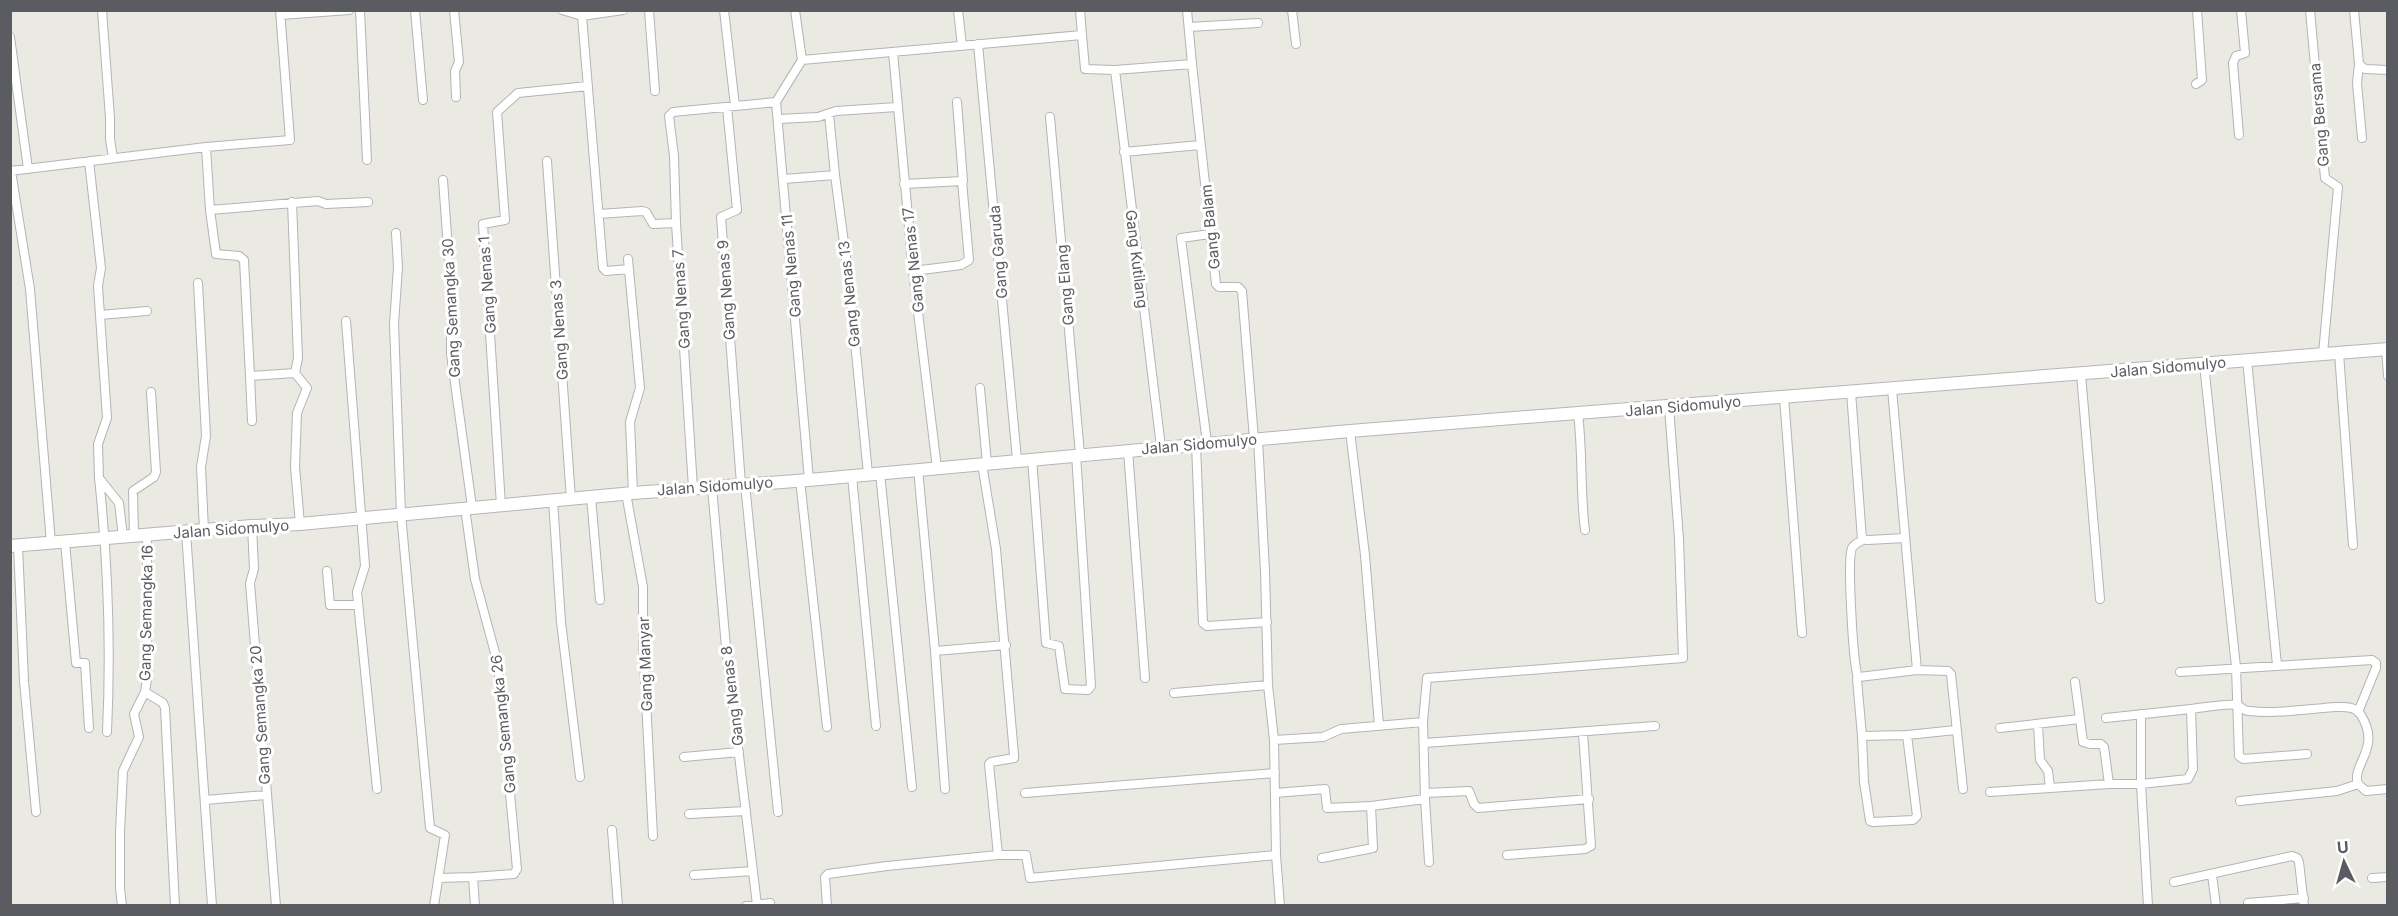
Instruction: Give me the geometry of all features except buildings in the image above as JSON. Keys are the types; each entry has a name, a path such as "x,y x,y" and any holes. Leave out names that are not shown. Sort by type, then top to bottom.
{"street":[{"path":"102,10 113,158"},
{"path":"51,543 30,289 11,171 206,147 290,140 280,13 349,10"},
{"path":"360,10 367,160"},
{"path":"416,10 423,100"},
{"path":"454,10 459,62 455,72 456,97"},
{"path":"562,10 582,16 620,11"},
{"path":"649,10 655,91"},
{"path":"724,10 731,106 776,102 802,60 795,10"},
{"path":"958,10 962,46"},
{"path":"1080,10 1085,69 1115,70 1192,64"},
{"name":"Gang Balam","path":"1187,10 1217,286 1238,287 1242,291 1256,439"},
{"path":"1292,10 1296,44"},
{"path":"2196,84 2202,80 2197,10"},
{"path":"2239,135 2233,63 2236,56 2245,53 2241,10"},
{"name":"Gang Bersama","path":"2310,10 2325,178 2338,187 2323,354"},
{"path":"2354,10 2362,138"},
{"path":"582,16 603,268 606,271 629,269"},
{"path":"1189,27 1258,22"},
{"path":"802,60 1082,35"},
{"path":"10,37 28,169"},
{"name":"Gang Garuda","path":"978,44 1017,459"},
{"name":"Gang Nenas 17","path":"893,52 913,271 937,468"},
{"path":"2359,64 2366,69 2388,70"},
{"name":"Gang Kutilang","path":"1115,70 1161,447"},
{"name":"Gang Nenas 1","path":"501,505 483,224 505,220 497,112 518,93 588,86"},
{"name":"Gang Nenas 11","path":"776,102 784,179 805,480 827,727"},
{"path":"913,271 961,265 969,260 957,102"},
{"name":"Gang Nenas 7","path":"693,488 676,223 674,156 669,116 673,112 731,106"},
{"name":"Gang Nenas 9","path":"731,106 737,210 721,217 743,484"},
{"path":"779,119 818,117 836,111 897,106"},
{"name":"Gang Nenas 13","path":"829,114 912,787"},
{"name":"Gang Elang","path":"1032,458 1046,643 1059,646 1065,689 1090,688 1078,454 1050,117"},
{"path":"1124,152 1200,145"},
{"path":"206,147 210,210 217,255 239,256 244,260 252,421"},
{"path":"89,161 101,268 98,286 107,422 98,444 105,538 110,669 107,732"},
{"name":"Gang Nenas 3","path":"547,161 571,499"},
{"path":"784,179 835,175"},
{"name":"Gang Semangka 30","path":"443,180 451,290 451,354 469,507"},
{"path":"904,184 962,182"},
{"path":"210,210 292,202 318,201 326,204 368,202"},
{"path":"292,202 298,358 301,381 295,467 300,524"},
{"path":"599,214 642,211 646,212 653,224 676,223"},
{"path":"396,233 398,267 394,324 401,514 430,829 445,835 434,906"},
{"path":"1210,234 1181,238 1202,444 1203,623 1207,626 1267,622"},
{"name":"Gang Manyar","path":"628,260 640,388 630,422 630,493 644,597 643,642 653,836"},
{"path":"198,283 206,436 201,466 209,530"},
{"path":"100,315 147,311"},
{"path":"346,321 365,566 357,592 377,789"},
{"path":"2387,349 2388,376"},
{"name":"Jalan Sidomulyo","path":"14,546 360,519 469,507 852,476 1017,459 1350,431 2387,349"},
{"path":"2339,353 2353,545"},
{"path":"2247,360 2277,665"},
{"path":"2204,364 2236,667 2240,758 2307,754"},
{"path":"2081,374 2100,599"},
{"path":"250,376 301,381"},
{"path":"980,388 985,464 1006,645 1014,758 991,762 989,765 998,855"},
{"path":"1892,389 1917,670"},
{"path":"128,536 133,491 154,477 156,472 151,392"},
{"path":"1851,392 1863,540"},
{"path":"1784,397 1802,633"},
{"path":"1429,862 1423,722 1425,682 1428,678 1683,658 1669,407"},
{"path":"1578,414 1583,476 1581,495 1585,530"},
{"path":"1350,431 1365,555 1379,725"},
{"path":"1256,439 1267,622 1268,685 1274,740 1276,855 1280,906"},
{"path":"1128,450 1144,678"},
{"path":"918,470 936,651 945,789"},
{"path":"852,476 876,726"},
{"path":"99,478 119,503 128,536"},
{"path":"743,484 778,812"},
{"name":"Gang Nenas 8","path":"712,487 726,647 753,871 755,905"},
{"path":"591,497 600,600"},
{"path":"553,500 561,622 580,777"},
{"name":"Gang Semangka 26","path":"469,507 475,579 498,664 517,871 514,874 473,877"},
{"name":"Gang Semangka 20","path":"252,526 254,569 250,583 276,906"},
{"path":"186,532 212,906"},
{"name":"Gang Semangka 16","path":"121,902 120,832 123,771 139,737 134,714 145,692 147,679 147,535"},
{"path":"1905,538 1863,540 1852,548 1850,564 1853,640 1858,678 1864,782 1869,819 1873,822 1910,820 1917,816 1907,735"},
{"path":"65,542 76,663 85,663 89,728"},
{"path":"14,546 36,812"},
{"path":"327,571 330,605 358,605"},
{"path":"936,651 1006,645"},
{"path":"2180,672 2374,660 2376,668 2358,712"},
{"path":"1858,678 1917,670 1945,670 1951,674 1963,789"},
{"path":"2075,682 2083,742 2101,744 2104,747 2109,784"},
{"path":"1174,693 1268,685"},
{"path":"145,692 163,703 165,708 175,906"},
{"path":"2106,718 2237,705 2247,711 2299,711 2344,707 2358,712 2368,731 2369,745 2357,776 2358,784 2366,791 2388,789"},
{"path":"1990,792 2186,780 2193,774 2191,709"},
{"path":"2141,714 2141,784 2148,906"},
{"path":"2000,728 2080,719"},
{"path":"1274,740 1323,736 1341,729 1423,722"},
{"path":"2038,725 2040,760 2048,771 2050,787"},
{"path":"1425,743 1656,726"},
{"path":"1862,736 1907,735 1956,730"},
{"path":"1507,855 1589,848 1591,843 1589,799 1582,733"},
{"path":"684,757 739,752"},
{"path":"1025,793 1275,774"},
{"path":"2240,801 2337,791 2358,784"},
{"path":"1275,793 1325,789 1327,808 1371,806 1469,791 1478,808 1589,799"},
{"path":"205,800 266,795"},
{"path":"1322,858 1373,848 1371,806"},
{"path":"689,814 746,811"},
{"path":"612,830 618,906"},
{"path":"827,906 825,877 828,874 887,866 998,855 1026,855 1030,878 1276,855"},
{"path":"2174,882 2292,856 2296,858 2299,862 2304,902 2248,903"},
{"path":"694,875 753,871"},
{"path":"2212,875 2216,906"},
{"path":"438,878 473,877 475,906"},
{"path":"2372,878 2388,877"},
{"path":"746,906 770,903"}]}
